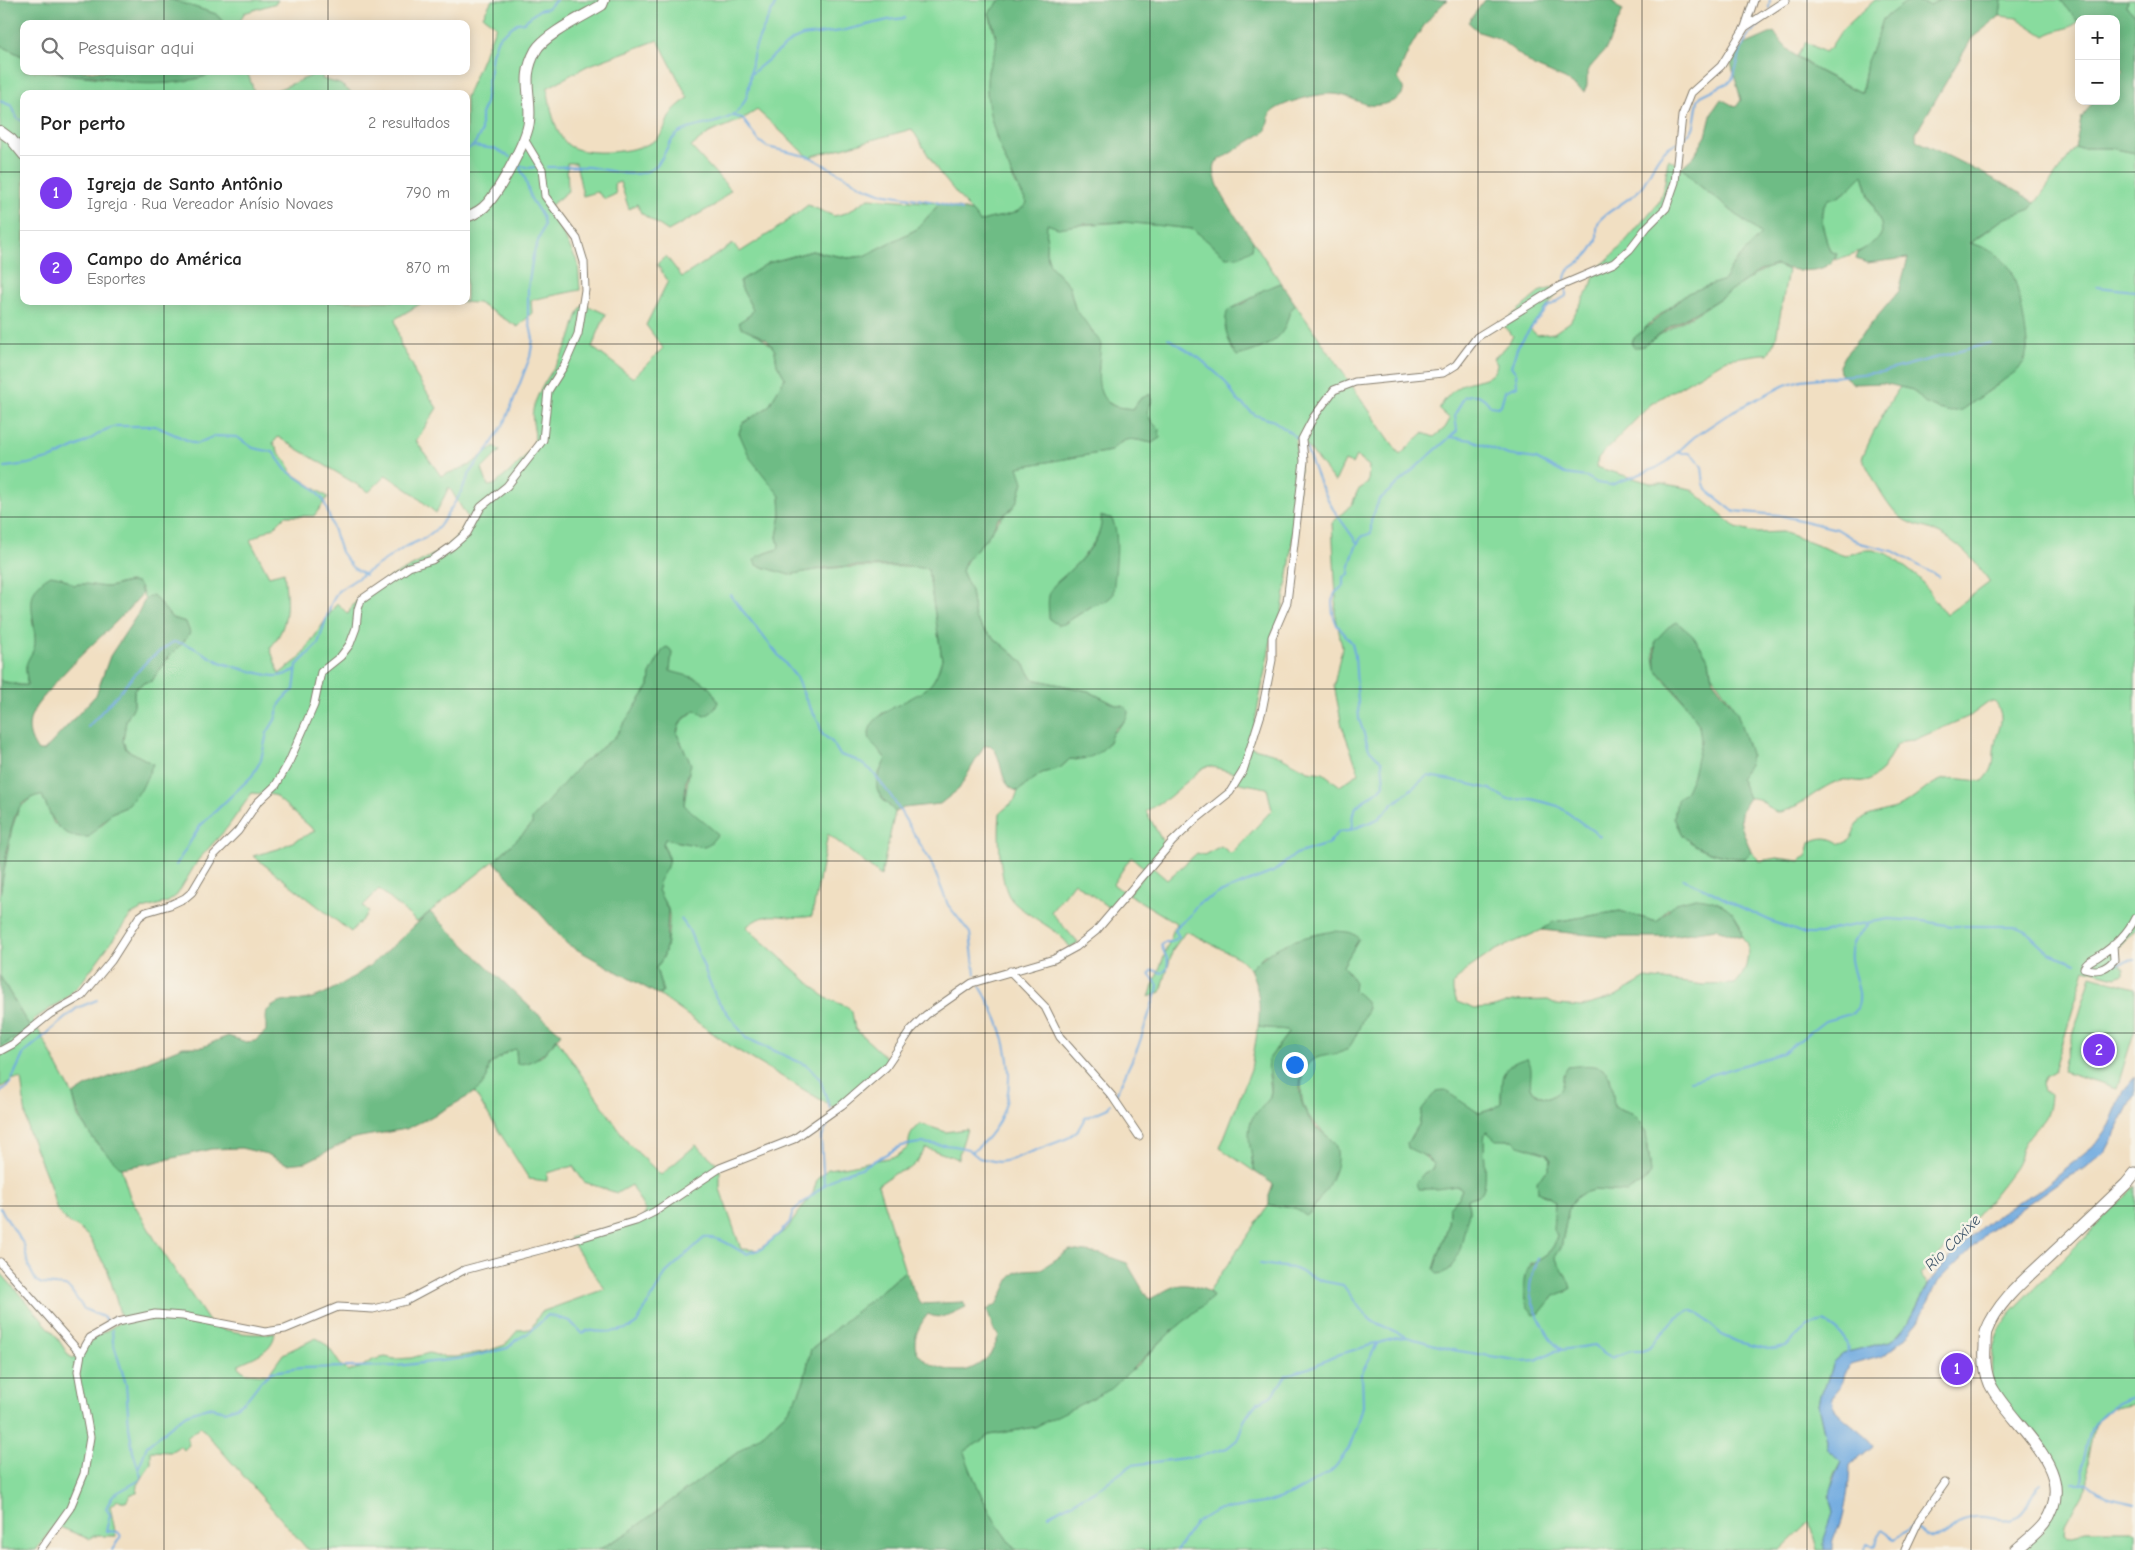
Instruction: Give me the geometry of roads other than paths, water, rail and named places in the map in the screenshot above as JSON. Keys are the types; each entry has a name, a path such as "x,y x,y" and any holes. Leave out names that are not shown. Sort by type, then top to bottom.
{"main road":[{"path":"2016,1550 2043,1524 2050,1513 2054,1500 2054,1478 2042,1452 2000,1401 1990,1382 1984,1359 1986,1333 1997,1310 2015,1289 2126,1184 2135,1173"}],"street":[{"path":"470,216 477,213 489,203 522,147 529,122 526,74 537,48 557,32 602,5 604,0"},
{"path":"40,1550 70,1508 84,1474 90,1437 78,1371 81,1354 90,1338 118,1322 155,1314 182,1316 265,1332 285,1330 338,1308 373,1309 406,1301 464,1270 547,1248 636,1221 654,1212 720,1168 794,1139 842,1106 886,1067 911,1030 926,1015 972,983 1054,959 1076,947 1096,931 1172,842 1194,821 1230,792 1243,771 1262,711 1272,660 1272,637 1287,602 1304,461 1302,439 1312,418 1334,390 1355,382 1443,373 1456,365 1477,338 1560,286 1614,263 1630,249 1647,226 1666,208 1674,182 1682,116 1691,93 1721,66 1745,26 1754,0"},
{"path":"1745,26 1786,0"},
{"path":"0,130 20,150"},
{"path":"0,1051 13,1044 50,1014 82,996 102,973 139,917 146,912 170,905 185,898 192,892 214,856 238,831 257,803 276,785 314,705 321,672 341,656 350,644 356,628 361,600 409,567 432,560 467,533 481,507 507,486 542,440 548,391 565,364 578,334 585,290 584,262 576,239 546,196 542,169 524,139"},
{"path":"2113,945 2114,960 2107,968 2094,971 2084,968 2086,963 2113,945 2131,927 2135,918"},
{"path":"1010,971 1045,1007 1060,1037 1112,1096 1139,1136"},
{"path":"0,1262 81,1354"},
{"path":"1905,1550 1917,1523 1945,1483"}],"water":[{"path":"2135,1077 2135,1095 2106,1151 2084,1169 2063,1179 1988,1232 1938,1282 1919,1321 1904,1339 1883,1356 1850,1365 1844,1373 1840,1388 1832,1398 1833,1406 1867,1437 1873,1446 1850,1465 1841,1524 1836,1535 1833,1550 1824,1550 1824,1539 1833,1513 1830,1489 1842,1462 1828,1450 1818,1405 1833,1362 1843,1353 1890,1341 1897,1336 1909,1322 1930,1281 1954,1252 1997,1215 2040,1189 2094,1146 2109,1125 2124,1090"}],"waterway":[{"path":"470,148 481,133 481,114 485,105 492,54 498,38 517,23 524,22 539,10 548,8 556,0"},
{"path":"547,167 589,167 629,174 645,172 652,169 660,161 671,141 679,133 727,119 733,115 744,102 749,86 754,52 777,0"},
{"path":"1769,8 1770,0"},
{"path":"1681,141 1691,132 1694,126 1698,100 1701,96 1731,81 1746,39 1763,22 1767,15"},
{"path":"751,74 791,41 802,36 841,31 905,18"},
{"path":"0,101 12,106 17,118 20,120"},
{"path":"733,116 742,118 759,141 767,147 810,157 862,186 880,193 936,202 962,210"},
{"path":"1565,281 1565,276 1569,270 1589,253 1597,240 1599,221 1639,190 1663,151 1677,143"},
{"path":"473,146 496,149 510,157"},
{"path":"176,865 200,826 252,776 261,760 267,733 275,720 280,704 294,690 297,665 318,644 331,604 338,591 405,547 425,538 439,527 459,496 472,469 489,448 506,420 530,357 533,339 528,316 528,288 533,255 544,225 542,216 531,199 525,178 518,164"},
{"path":"518,165 529,168 535,167"},
{"path":"1350,830 1353,825 1355,809 1384,784 1382,762 1369,749 1359,719 1355,656 1352,643 1337,625 1333,615 1332,601 1335,593 1344,585 1344,577 1349,574 1355,548 1360,539 1371,533 1371,521 1379,500 1457,431 1455,415 1464,397 1480,396 1490,406 1498,407 1501,405 1505,391 1517,386 1516,373 1511,366 1518,346 1548,307 1566,296 1566,285"},
{"path":"2097,287 2135,291"},
{"path":"1168,338 1199,358 1224,380 1237,400 1255,415 1274,421 1300,440"},
{"path":"1450,437 1472,440 1508,455 1536,459 1565,474 1587,477 1597,483 1611,485 1656,468 1668,461 1694,437 1733,411 1785,385 1801,380 1882,372 1990,343"},
{"path":"5,467 52,458 116,426 155,426 196,444 215,436 237,437 253,448 273,452 286,470 312,487 324,501 341,552 352,567 365,575"},
{"path":"1306,448 1319,482 1333,509 1358,544"},
{"path":"1677,453 1689,453 1697,459 1702,467 1704,484 1708,491 1733,511 1779,515 1837,529 1860,543 1893,551 1939,577"},
{"path":"730,595 796,677 819,723 822,734 832,742 840,755 856,760 871,770 891,796 931,862 948,905 970,933 975,974"},
{"path":"88,727 148,660 173,642 192,647 224,664 258,673 280,676 295,670"},
{"path":"1116,1094 1138,1047 1157,990 1158,985 1149,974 1153,970 1162,973 1167,969 1168,961 1161,945 1164,942 1171,942 1179,937 1175,930 1190,915 1196,905 1217,894 1273,872 1296,854 1328,844 1338,832 1348,831 1378,819 1427,776 1490,789 1508,800 1532,799 1558,806 1600,836"},
{"path":"1683,879 1773,922 1805,934 1821,934 1834,929 1888,919 1924,921 1951,926 2014,926 2026,931 2049,953 2076,963"},
{"path":"681,919 689,930 716,998 746,1038 808,1066 820,1079 830,1109"},
{"path":"1691,1081 1783,1053 1825,1021 1854,1013 1859,997 1851,961 1851,952 1853,943 1871,922"},
{"path":"2115,963 2135,960"},
{"path":"972,1152 990,1135 1001,1116 1008,1095 1009,1073 1006,1050 1000,1028 980,986"},
{"path":"0,1093 10,1083 24,1053 77,1008 97,1000"},
{"path":"139,1467 147,1446 186,1414 208,1407 225,1411 236,1407 248,1398 261,1381 271,1372 301,1368 397,1366 466,1358 508,1348 516,1340 530,1332 548,1315 570,1321 582,1334 588,1330 606,1332 627,1329 637,1323 666,1273 704,1238 721,1240 746,1254 761,1249 790,1222 793,1211 826,1184 839,1175 861,1168 901,1146 920,1143 955,1146 968,1149 979,1158 998,1162 1010,1160 1068,1138 1078,1130 1085,1118 1108,1108 1110,1104"},
{"path":"824,1186 821,1139 830,1119"},
{"path":"0,1208 24,1245 28,1265 36,1281 42,1284 65,1286 70,1289 84,1309 103,1317 109,1323"},
{"path":"1538,1258 1530,1288 1533,1302 1546,1331 1561,1349"},
{"path":"1260,1264 1292,1268 1322,1281 1343,1285 1362,1311 1372,1321 1405,1336"},
{"path":"1049,1515 1096,1490 1132,1465 1200,1456 1227,1448 1237,1440 1244,1421 1251,1410 1258,1402 1273,1395 1286,1375 1309,1368 1340,1354 1396,1338 1407,1337 1453,1350 1521,1361 1536,1360 1554,1351 1595,1345 1603,1354 1610,1358 1631,1351 1642,1351 1649,1348 1676,1318 1690,1310 1698,1313 1722,1335 1738,1342 1768,1349 1786,1346 1808,1326 1824,1322 1838,1331 1845,1339 1848,1349 1847,1354"},
{"path":"112,1330 113,1342 126,1384 133,1452 141,1477 140,1480 113,1495 106,1508 110,1515 106,1531 118,1532 121,1536 112,1550"},
{"path":"1177,1550 1196,1522 1215,1511 1269,1502 1292,1494 1329,1473 1336,1466 1349,1448 1357,1427 1363,1406 1362,1373 1377,1344"},
{"path":"2081,1483 2089,1438 2096,1420 2110,1408 2135,1397"},
{"path":"2072,1483 2088,1483 2108,1497 2135,1503"},
{"path":"1865,1550 1867,1544 1876,1546 1878,1535 1882,1530 1893,1540 1911,1526 1930,1538 1936,1538 1969,1518 1981,1517 2002,1520 2013,1518 2023,1512 2034,1491 2041,1484"}],"place":[{"name":"Campo do América","path":"2099,1050"},
{"name":"Igreja de Santo Antônio","path":"1957,1369"}],"water label":[{"name":"Rio Caxixe","path":"1952,1242"}]}
